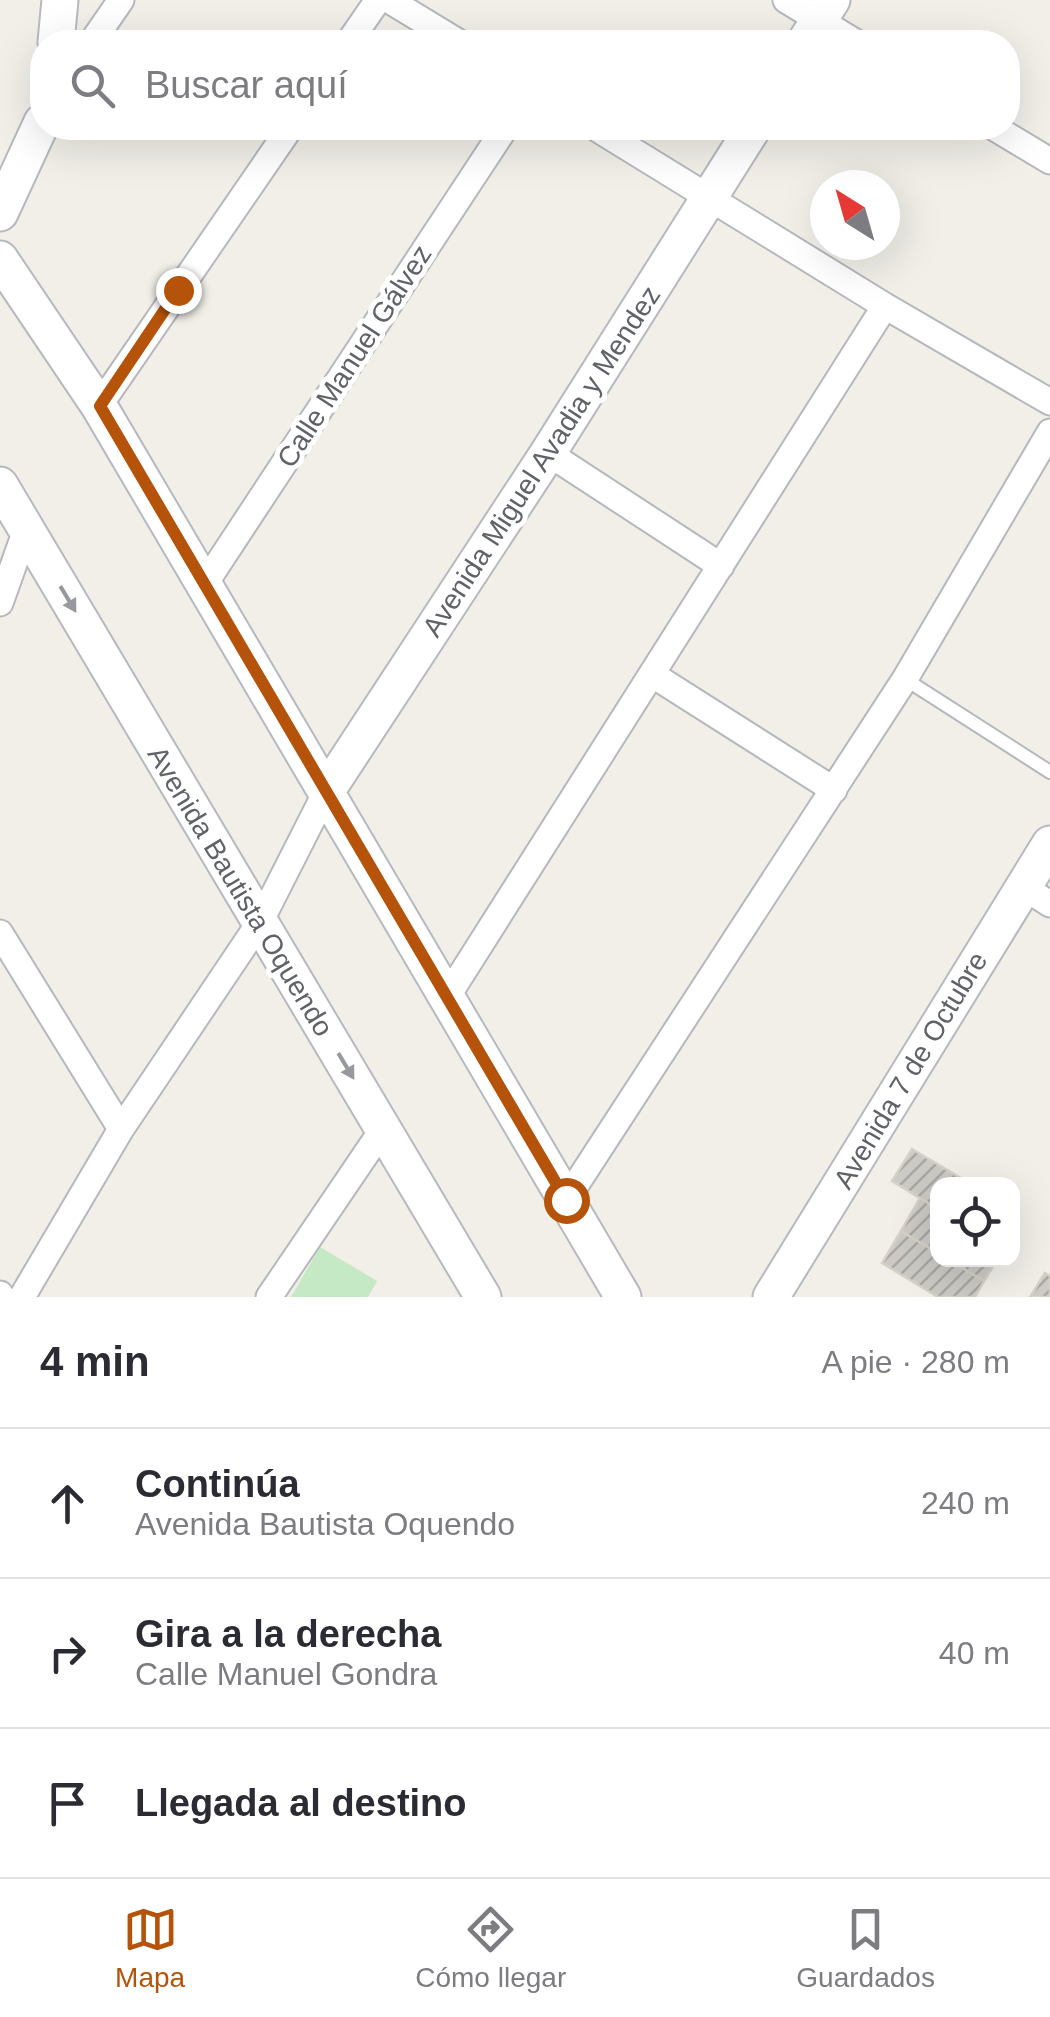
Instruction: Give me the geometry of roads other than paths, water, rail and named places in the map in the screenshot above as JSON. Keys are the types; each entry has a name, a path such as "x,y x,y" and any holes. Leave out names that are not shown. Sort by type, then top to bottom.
{"main road":[{"path":"57,30 60,0"},
{"path":"0,213 34,140"},
{"name":"Avenida Miguel Avadia y Mendez","path":"326,792 548,453 745,140"},
{"path":"0,259 100,406 622,1297"},
{"name":"Avenida Bautista Oquendo","path":"0,486 483,1297"},
{"name":"Avenida 7 de Octubre","path":"771,1297 1036,895 1050,844"}],"street":[{"path":"100,30 120,0"},
{"path":"357,30 378,0"},
{"path":"388,0 438,30"},
{"path":"786,0 819,21"},
{"path":"100,406 282,140"},
{"name":"Calle Manuel Gálvez","path":"204,585 496,140"},
{"path":"615,140 1050,402"},
{"path":"1015,140 1050,161"},
{"path":"447,997 885,306"},
{"path":"566,1200 905,679 1050,432"},
{"path":"548,453 721,566"},
{"path":"0,603 26,530"},
{"path":"653,675 834,790"},
{"path":"22,1297 121,1128 260,922 326,792"},
{"path":"0,932 121,1128"},
{"path":"268,1297 383,1129"}],"lane":[{"path":"905,679 1050,772"}]}
